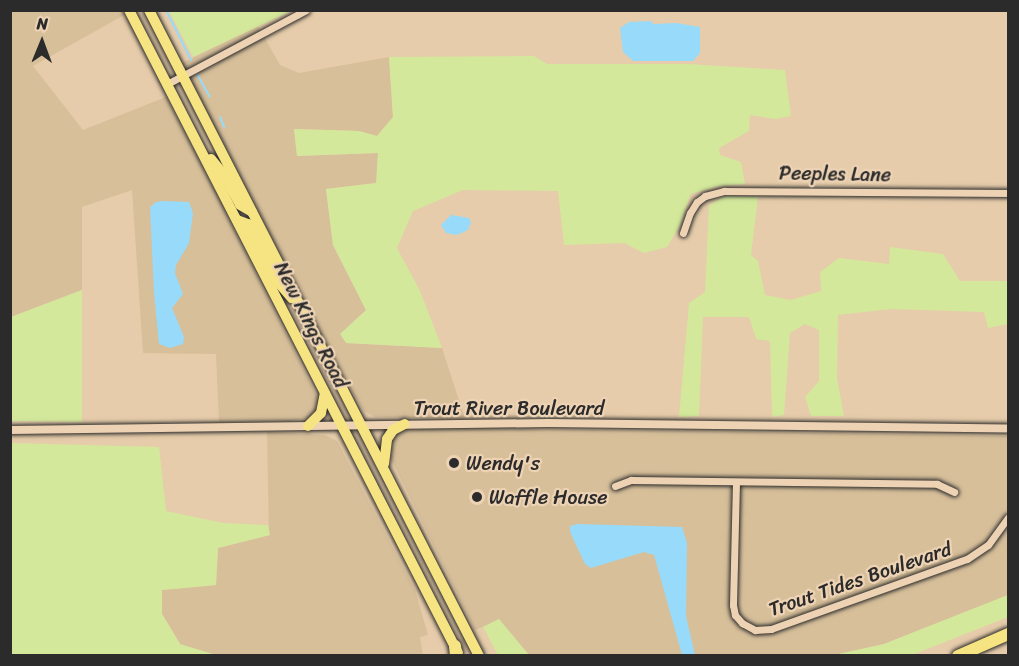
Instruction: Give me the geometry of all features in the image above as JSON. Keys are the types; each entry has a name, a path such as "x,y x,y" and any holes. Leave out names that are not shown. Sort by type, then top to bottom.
{"highway":[{"name":"New Kings Road","path":"129,10 457,652"},
{"name":"New Kings Road","path":"149,10 479,656"},
{"path":"194,137 223,174 240,205 252,212"},
{"path":"237,220 248,224 277,281 307,317"},
{"path":"308,426 321,413 325,392"},
{"path":"384,468 387,439 393,430 405,424"},
{"path":"958,656 1008,634"}],"street":[{"path":"167,84 306,10"},
{"name":"Peeples Lane","path":"684,233 690,213 697,202 705,196 724,191 1008,193"},
{"name":"Trout River Boulevard","path":"10,430 362,424 1008,429"},
{"path":"615,486 631,480 937,484 954,492"},
{"name":"Trout Tides Boulevard","path":"736,482 735,615 742,623 755,630 771,629 966,559 988,545 1008,517"}],"shaded area":[{"path":"11,11 124,11 126,14 33,66 83,130 166,97 321,405 315,416 291,421 219,422 216,354 143,353 132,190 82,207 82,290 11,317"},
{"path":"258,26 280,65 299,73 389,57 393,118 377,136 359,131 294,129 297,156 378,153 377,183 326,189 333,245 366,310 346,343 442,348 465,419 375,417 364,411 349,386 182,63"},
{"path":"417,427 1008,436 1008,595 884,644 834,655 529,655 499,620 475,630 390,457 393,437 402,430"},
{"path":"267,432 325,435 337,441 415,590 428,635 420,637 423,655 216,655 181,645 162,614 162,590 216,585 218,548 269,535"}],"green space":[{"path":"169,11 291,11 193,57"},
{"path":"534,56 547,64 688,64 785,70 791,116 775,119 750,115 749,131 719,148 720,155 741,162 745,184 719,186 691,194 679,227 667,247 644,253 624,243 564,245 558,191 463,190 413,211 397,248 420,291 442,348 346,343 340,334 366,310 333,245 326,189 376,183 378,153 297,156 294,129 359,131 377,136 393,117 389,57"},
{"path":"725,196 758,197 751,255 758,261 765,295 791,300 821,291 820,272 839,258 889,264 890,247 943,254 960,281 1008,281 1008,324 988,328 984,312 891,309 838,315 837,378 844,416 811,416 805,397 819,381 819,330 805,324 790,333 784,415 772,417 770,341 756,339 749,317 703,317 699,416 679,417 689,303 705,292 709,205"},
{"path":"82,290 82,422 11,421 11,317"},
{"path":"11,443 159,447 166,511 223,523 268,525 270,535 218,548 216,585 162,590 162,614 180,644 216,655 11,655"},
{"path":"1008,595 1008,617 912,655 834,655 884,644"},
{"path":"499,619 529,655 498,655 483,627"}],"water":[{"path":"650,21 654,24 676,23 700,27 700,53 693,61 633,61 623,52 620,28 629,22"},
{"path":"156,202 189,202 193,213 189,243 176,265 175,273 183,294 172,308 184,337 183,344 170,348 159,344 154,293 150,207"},
{"path":"451,215 469,218 471,222 468,230 457,235 446,233 441,225"},
{"path":"578,524 682,527 687,543 686,616 695,655 682,655 654,555 644,552 591,568 585,564 570,532 570,526"}],"waterway":[{"path":"166,10 191,60"},
{"path":"197,74 210,97"},
{"path":"220,117 224,127"}],"place":[{"name":"Wendy's","path":"454,463"},
{"name":"Waffle House","path":"477,497"}]}
